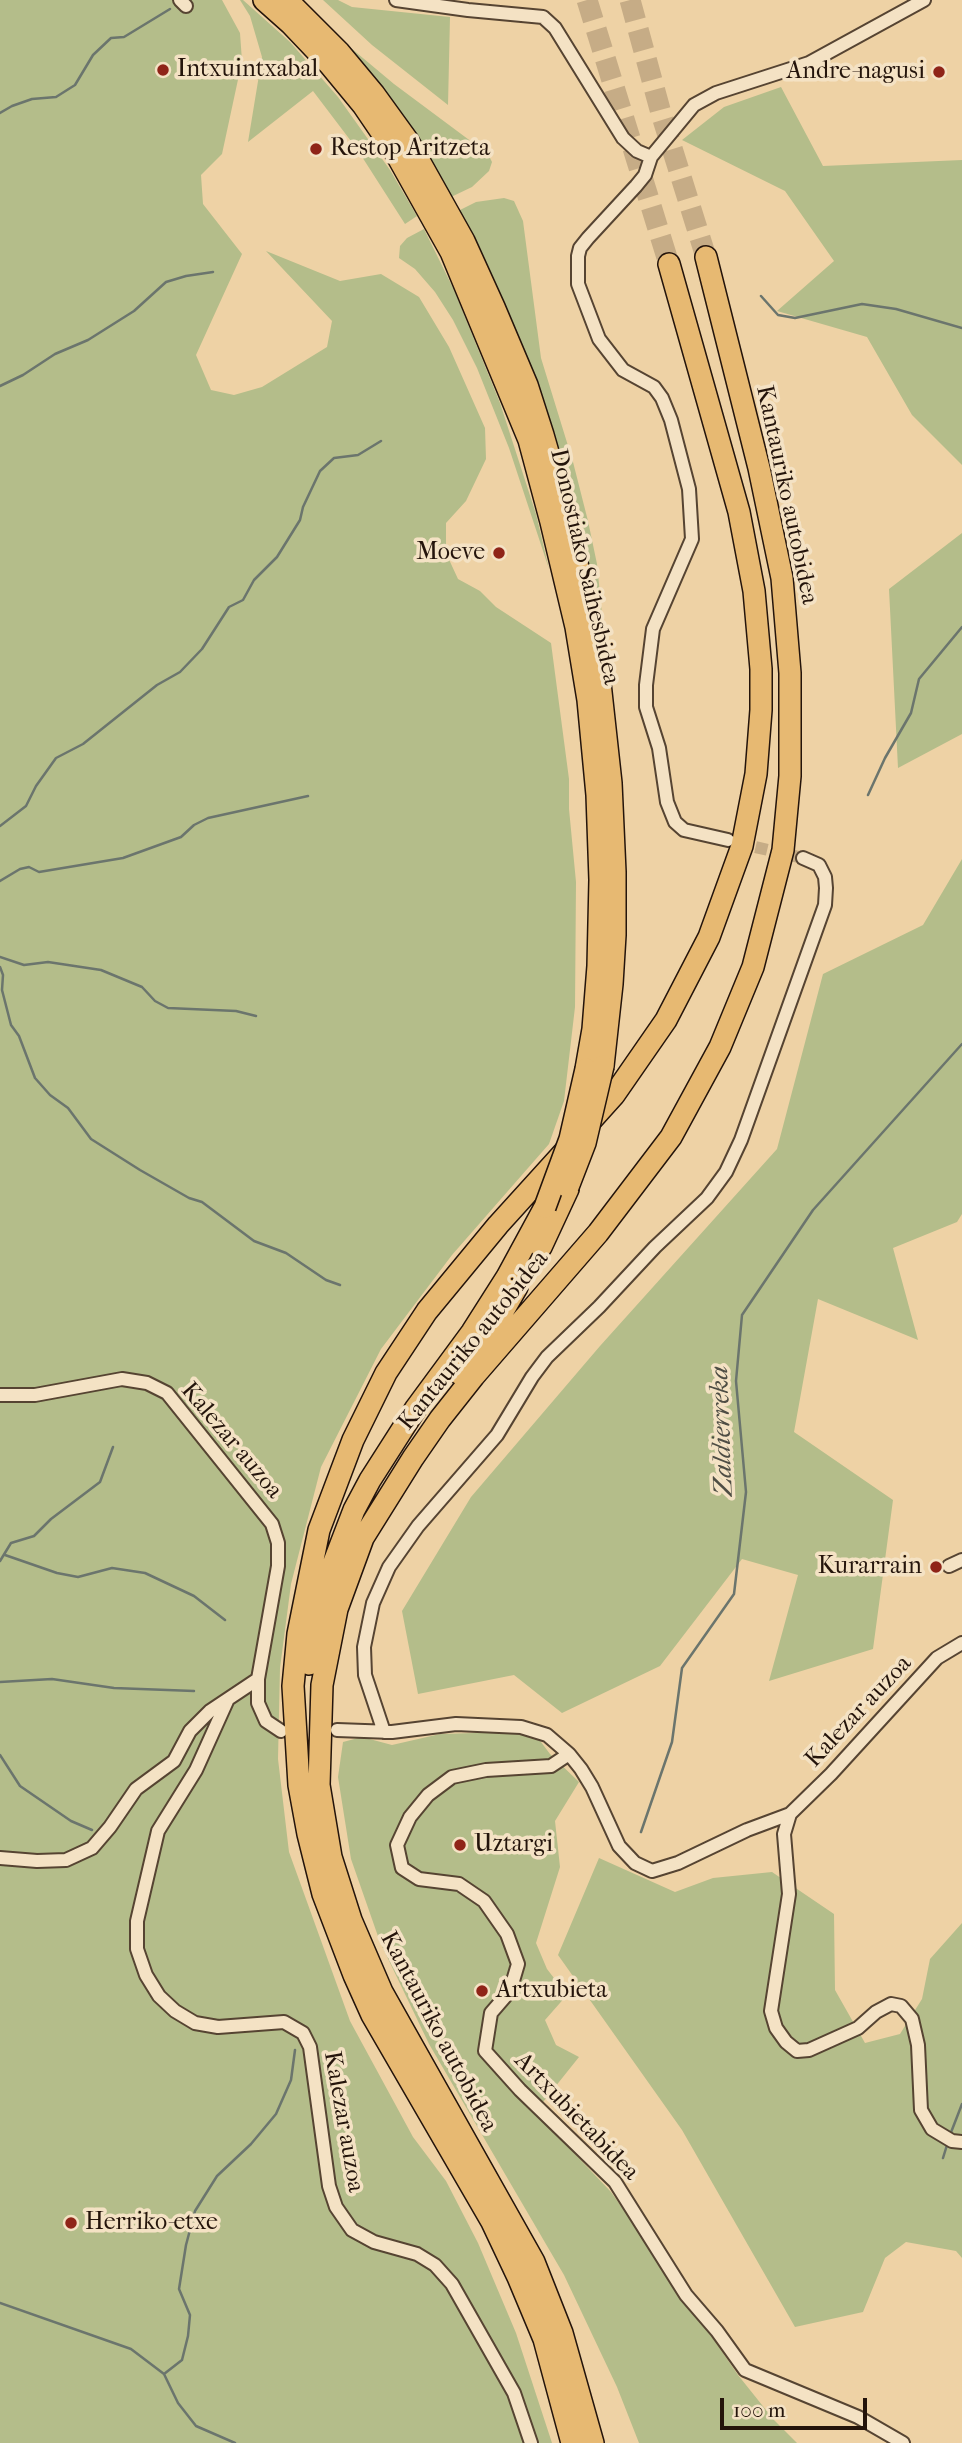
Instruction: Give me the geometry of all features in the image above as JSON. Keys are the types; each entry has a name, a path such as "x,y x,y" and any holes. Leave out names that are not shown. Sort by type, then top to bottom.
{"highway":[{"name":"Donostiako Saihesbidea","path":"264,0 330,65 363,105 401,162 451,252 529,440 558,546 576,627 597,795 600,940 593,1028 594,1068 585,1143 554,1223 495,1325 406,1450 363,1538"},
{"name":"Donostiako Saihesbidea","path":"287,0 339,52 408,141 464,241 527,384 568,522 600,683 614,824 615,935 611,997 594,1068 545,1208 519,1257 472,1332 416,1408 370,1480 340,1542 324,1588 312,1639 305,1688 299,1784"},
{"name":"Kantauriko autobidea","path":"593,2443 562,2333 534,2262 382,1992 351,1920 331,1857 320,1785 322,1685 337,1609 363,1538 413,1458 449,1408 598,1233 671,1137 720,1047 753,967 783,850 790,776 790,673 782,578 760,468 706,257"},
{"name":"Kantauriko autobidea","path":"572,2443 544,2339 518,2277 492,2222 392,2050 354,1975 323,1894 299,1784 293,1686 298,1634 319,1530 353,1440 386,1373 427,1311 614,1095 666,1020 709,937 742,846 756,774 761,710 761,669 754,591 739,512 669,264"}],"street":[{"path":"396,0 543,17 555,29 622,138 637,151 651,158"},
{"path":"728,840 684,830 675,822 667,802 659,748 646,706 646,685 653,629 692,539 690,489 671,420 662,398 654,387 623,370 599,339 578,284 580,248 645,175 651,158 694,105 716,93 808,63 924,0"},
{"path":"384,1732 365,1675 364,1647 373,1603 390,1567 418,1526 497,1435 547,1357 707,1198 726,1172 741,1140 825,905 825,877 818,865 803,858"},
{"name":"Kalezar auzoa","path":"0,1395 35,1395 122,1379 147,1383 167,1393 272,1524 278,1543 278,1566 258,1679 258,1703 266,1721 281,1731"},
{"path":"949,1566 962,1560"},
{"name":"Kalezar auzoa","path":"337,1730 384,1732 456,1724 521,1727 547,1735 569,1754 592,1787 619,1846 635,1863 652,1871 678,1863 747,1830 790,1814 831,1774 937,1658 962,1643"},
{"path":"0,1858 66,1860 92,1848 136,1788 174,1761 190,1731 210,1711 258,1679"},
{"name":"Kalezar auzoa","path":"228,1699 196,1770 158,1831 137,1921 138,1949 146,1975 159,1996 175,2011 195,2023 218,2027 284,2022 303,2033 310,2047 329,2186 336,2207 352,2230 374,2242 417,2254 435,2265 452,2284 514,2393 531,2443"},
{"name":"Artxubietabidea","path":"569,1754 551,1766 486,1770 452,1777 428,1795 410,1817 397,1845 402,1868 419,1879 459,1884 484,1901 506,1934 518,1964 510,1991 491,2013 485,2051 520,2090 615,2182 686,2295 718,2331 745,2370 858,2417 903,2443"},
{"path":"790,1814 784,1834 789,1894 771,2011 776,2028 797,2051 809,2050 858,2028 876,2011 891,2004 901,2006 912,2019 918,2046 921,2110 932,2129 953,2140"}],"green space":[{"path":"0,0 222,0 240,33 242,61 222,154 201,175 203,204 242,254 196,355 211,390 234,395 262,387 327,347 332,321 266,251 340,281 381,274 419,297 449,347 485,428 486,459 466,501 446,523 446,553 458,579 480,591 496,607 551,643 569,779 576,882 575,1007 564,1101 549,1144 452,1255 381,1349 321,1467 291,1584 280,1668 278,1759 289,1852 350,2021 413,2137 446,2181 478,2243 516,2333 552,2443 0,2443"},
{"path":"240,0 290,42 338,97 390,170 417,216 405,224 357,149 313,91 248,142 262,57 250,16"},
{"path":"323,0 338,0 352,7 450,17 448,105 372,45"},
{"path":"333,33 394,84 488,154 492,162 489,171 472,187 451,197"},
{"path":"781,87 823,166 962,160 962,465 912,415 867,337 777,311 834,261 785,191 682,140 724,107"},
{"path":"504,198 514,201 523,221 541,358 588,521 597,564 605,645 579,526 458,211 476,202"},
{"path":"424,229 454,290 500,403 536,514 549,569 509,448 477,368 453,320 435,292 415,269 399,258 400,246 407,238"},
{"path":"962,533 962,734 898,768 889,589"},
{"path":"962,859 962,1214 957,1222 893,1248 918,1340 818,1299 794,1432 893,1500 873,1649 769,1681 798,1575 742,1559 660,1666 562,1713 514,1675 418,1694 402,1611 471,1497 600,1346 777,1149 823,974 923,925"},
{"path":"507,1732 538,1738 550,1754 579,1782 555,1821 560,1867 536,1943 547,1969 567,1995 545,2020 556,2045 579,2057 535,2112 611,2192 651,2248 678,2294 738,2375 774,2420 797,2443 639,2443 617,2387 564,2275 429,2044 380,1942 351,1859 338,1777 343,1742 362,1737 392,1745 440,1734"},
{"path":"599,1858 675,1892 713,1878 772,1872 834,1914 835,1990 865,2043 900,2034 922,1999 930,1959 962,1923 962,2258 956,2251 906,2242 885,2258 863,2312 795,2327 682,2130 558,1955"}],"waterway":[{"path":"0,113 32,99 56,97 75,85 93,55 111,38 124,37 170,9"},
{"path":"0,386 55,354 88,340 134,311 166,282 213,272"},
{"path":"761,296 778,315 795,318 862,304 896,309 962,328"},
{"path":"0,826 26,806 36,786 56,758 83,744 157,685 180,672 202,649 229,607 243,600 254,580 277,557 300,520 303,507 320,471 334,458 358,455 381,441"},
{"path":"868,795 885,758 911,713 919,679 962,627"},
{"path":"0,881 20,869 29,867 39,872 123,858 181,837 194,825 208,818 308,796"},
{"path":"0,957 24,965 48,962 101,970 142,987 155,1001 168,1008 236,1011 256,1016"},
{"path":"0,967 3,975 2,990 11,1025 19,1036 35,1078 50,1095 68,1108 91,1139 189,1198 202,1202 254,1241 286,1253 326,1280 340,1285"},
{"name":"Zaldierreka","path":"641,1832 672,1742 682,1668 734,1594 746,1492 736,1381 742,1315 813,1210 962,1044"},
{"path":"0,1561 11,1543 34,1536 51,1519 100,1482 113,1447"},
{"path":"5,1555 57,1573 78,1577 112,1568 145,1573 194,1596 225,1620"},
{"path":"0,1682 52,1679 114,1688 194,1691"},
{"path":"0,1755 20,1786 71,1821 92,1830"},
{"path":"164,2374 182,2360 188,2336 190,2315 179,2289 195,2211 217,2176 251,2144 276,2114 291,2080 295,2050"},
{"path":"950,2135 962,2104"},
{"path":"943,2158 947,2145"},
{"path":"0,2303 131,2349 164,2374 178,2403 196,2426 235,2443"}],"tunnel":[{"path":"587,0 669,264"},
{"path":"630,0 661,113 706,257"},
{"path":"738,843 803,858"}],"place":[{"name":"Intxuintxabal","path":"163,70"},
{"name":"Andre-nagusi","path":"939,72"},
{"name":"Restop Aritzeta","path":"316,149"},
{"name":"Moeve","path":"499,553"},
{"name":"Kurarrain","path":"936,1567"},
{"name":"Uztargi","path":"460,1845"},
{"name":"Artxubieta","path":"482,1991"},
{"name":"Herriko-etxe","path":"71,2223"}]}
